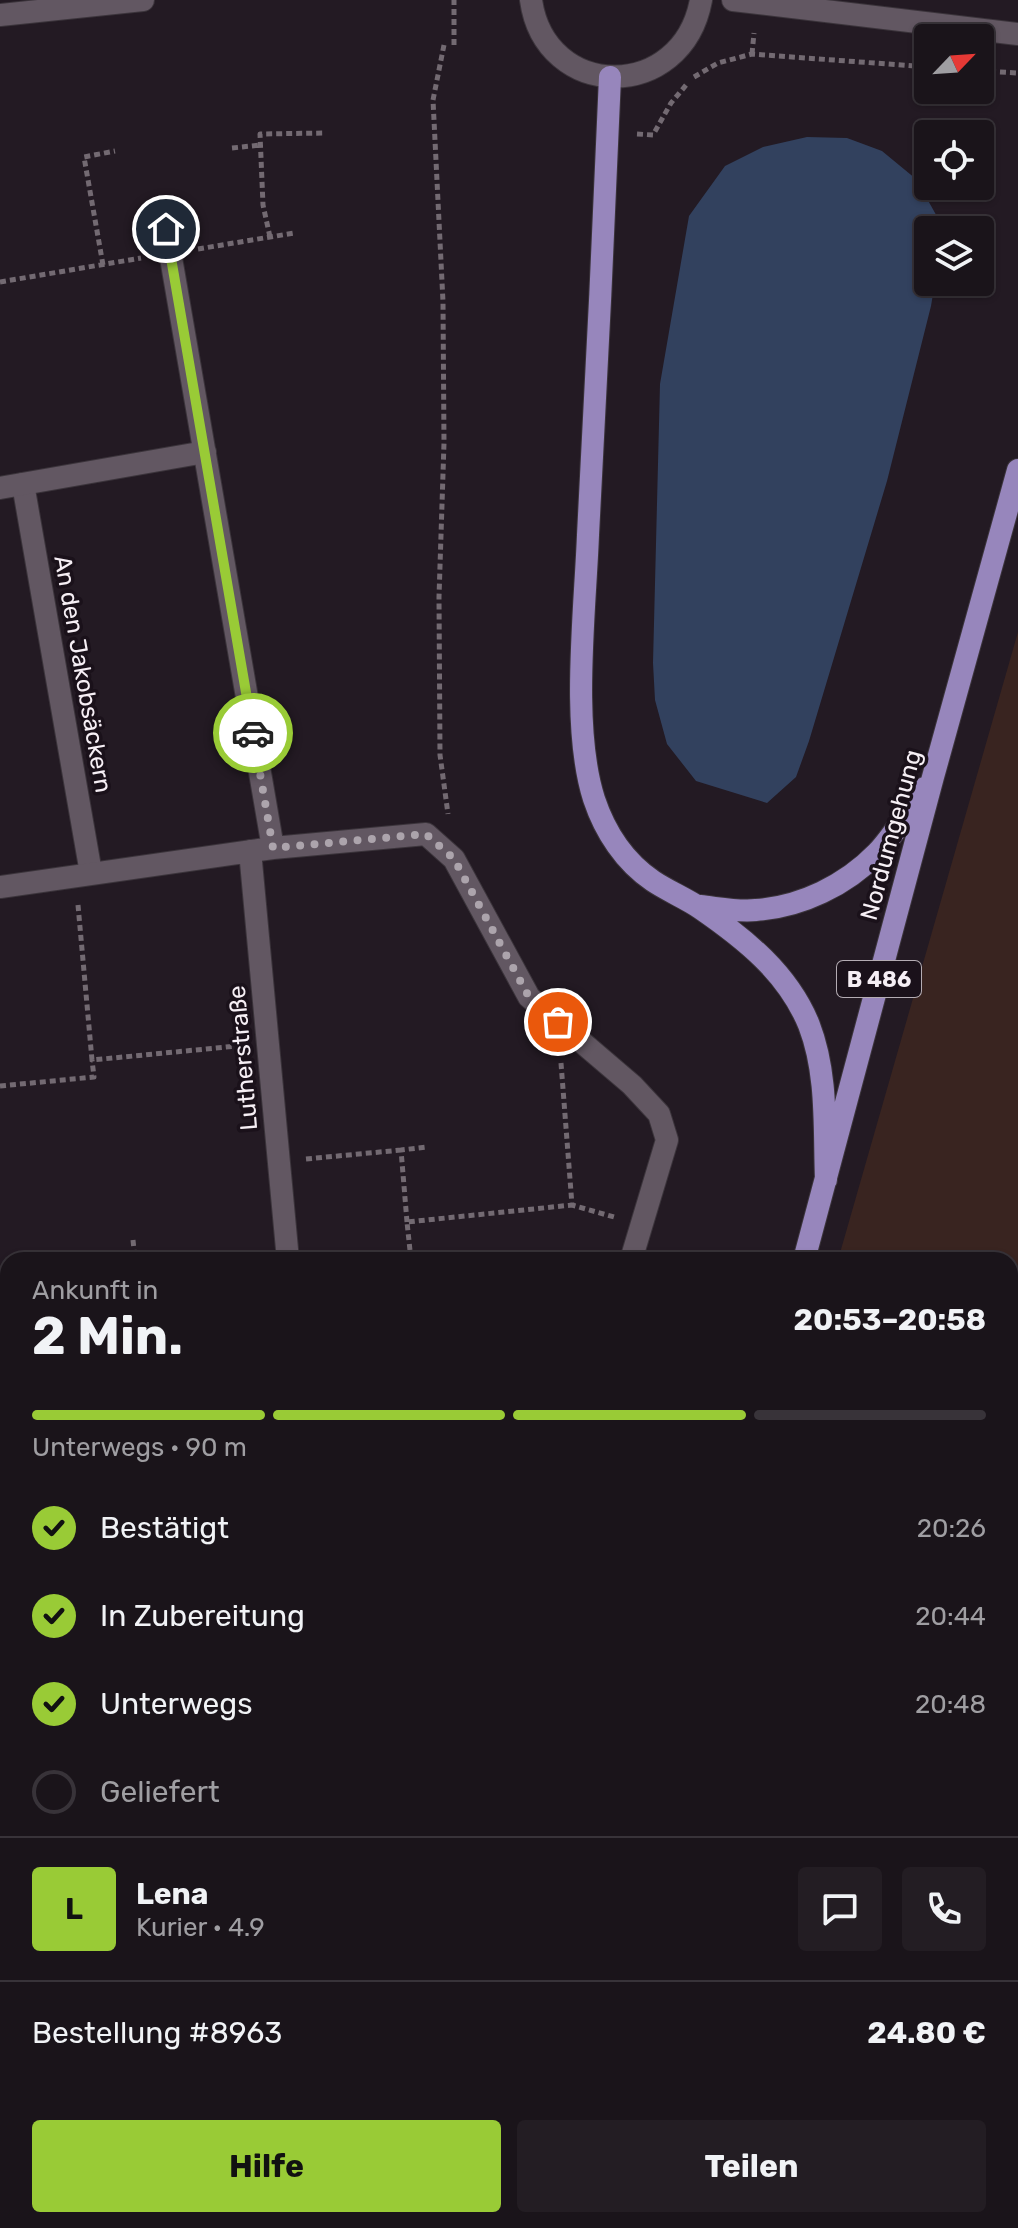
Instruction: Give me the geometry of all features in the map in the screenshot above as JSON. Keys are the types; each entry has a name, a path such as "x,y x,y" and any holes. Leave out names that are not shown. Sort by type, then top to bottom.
{"main road":[{"path":"610,77 582,664 586,765 594,799 607,830 627,859 652,880 697,906 748,942 793,992 809,1025 821,1067 826,1180"},
{"name":"Nordumgehung","path":"806,1252 1018,470"},
{"path":"697,906 753,911 787,906 849,877 878,852 933,777"}],"street":[{"path":"0,15 143,0"},
{"path":"531,0 533,15 544,39 562,58 584,71 610,77 643,72 673,56 688,39 698,19 701,0"},
{"path":"733,0 1018,34"},
{"path":"166,229 273,848"},
{"path":"0,488 205,452"},
{"name":"An den Jakobsäckern","path":"23,484 83,875"},
{"path":"0,887 273,848 426,834 454,859 529,997 632,1085 659,1114 667,1140 633,1252"},
{"name":"Lutherstraße","path":"250,851 287,1252"}],"path":[{"path":"454,0 454,45"},
{"path":"444,45 433,100 443,317 440,740 454,859"},
{"path":"608,133 653,135 671,103 692,78 718,63 752,54 914,66"},
{"path":"994,72 1018,73"},
{"path":"270,237 263,205 260,134 326,133"},
{"path":"232,148 261,145"},
{"path":"103,265 84,157 115,151"},
{"path":"0,1086 94,1077 83,875"},
{"path":"558,1022 572,1205"},
{"path":"92,1060 268,1043"},
{"path":"279,1161 427,1147"},
{"path":"401,1150 410,1252"},
{"path":"407,1222 572,1205 642,1224"},
{"path":"133,1240 134,1252"}],"shaded area":[{"path":"1018,632 1018,1252 840,1252"}],"water":[{"path":"807,137 847,138 882,151 914,177 914,200 928,200 937,216 914,216 914,296 933,296 887,481 796,777 767,803 696,781 667,744 655,700 653,663 660,384 689,216 725,166 763,147"}],"way so far":[{"path":"253,733 273,848 426,834 454,859 529,997 558,1022"}],"route":[{"path":"166,229 253,733"}]}
